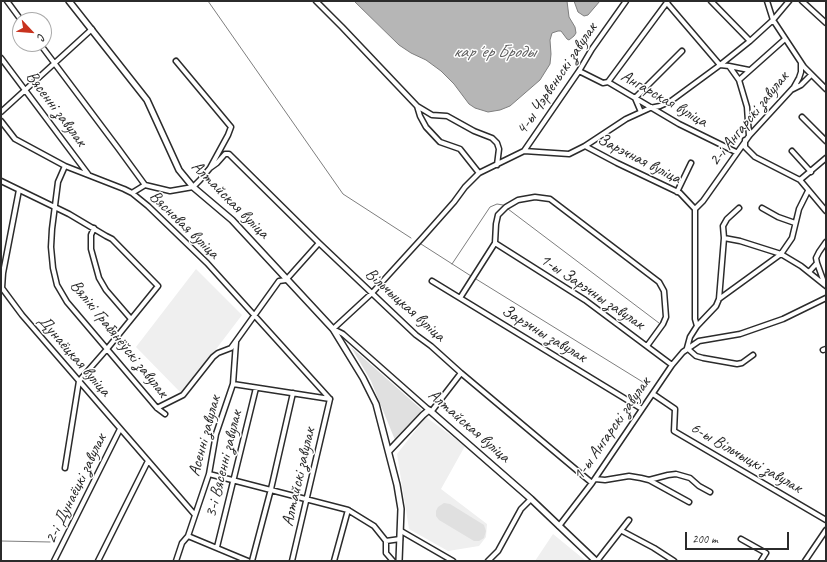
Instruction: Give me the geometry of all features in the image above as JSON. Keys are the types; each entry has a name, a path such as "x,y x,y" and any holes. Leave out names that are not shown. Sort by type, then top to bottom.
{"main road":[{"name":"Алтайская вуліца","path":"69,1 146,100 179,170 193,187 232,220 333,329 371,392 376,404 389,451 401,509 399,561"},
{"name":"Алтайская вуліца","path":"430,411 531,499 597,561"},
{"path":"389,451 423,415 430,411"}],"street":[{"path":"7,1 15,12"},
{"path":"316,1 342,26 416,106 432,115 448,116 474,131 492,138 497,143 499,149 497,165"},
{"name":"4-ы Чэрвеньскі завулак","path":"524,151 626,1"},
{"path":"711,1 750,41"},
{"path":"767,1 773,20 785,39 796,52 801,63 826,89"},
{"path":"585,146 626,119 650,108 660,106 671,101 750,41 773,20 789,1"},
{"path":"802,1 826,23"},
{"path":"608,82 668,2 720,65 749,70"},
{"path":"1,112 92,29"},
{"path":"739,80 785,39"},
{"path":"642,112 635,98 682,51"},
{"name":"Вясновая вуліца","path":"46,52 144,185 132,193 148,206 207,263 330,399"},
{"name":"Вясенні завулак","path":"1,58 89,176"},
{"path":"144,185 170,191 193,187 210,168 231,127 176,61"},
{"name":"2-і Ангарскі завулак","path":"695,208 703,201 745,140 792,89 799,78 801,63"},
{"path":"729,66 739,80 747,107 749,136"},
{"name":"Ангарская вуліца","path":"579,71 603,83 608,82 650,108 698,134 736,152"},
{"path":"792,89 801,85 811,75"},
{"path":"416,106 426,127 440,142 460,149 479,173"},
{"path":"802,117 826,141"},
{"path":"1,121 15,139 65,166 132,193"},
{"path":"745,140 746,146 755,157 800,180 826,211"},
{"name":"Зарэчная вуліца","path":"524,151 568,154 585,146 677,192 695,208"},
{"path":"333,329 372,292 428,232 465,187 479,173 524,151"},
{"path":"792,151 811,172"},
{"name":"Вільчыцкая вуліца","path":"210,168 225,154 230,154 319,243 416,334 592,483"},
{"path":"800,180 826,158"},
{"path":"677,192 690,163"},
{"name":"Вялікі Грабянёўскі завулак","path":"65,166 58,182 51,247 53,268 57,285 67,302 157,408 165,414"},
{"path":"1,181 55,207 112,239 158,286 79,381 65,468"},
{"name":"Дунаёцкая вуліца","path":"19,190 1,288 22,315 195,515"},
{"name":"1-ы Ангарскі завулак","path":"687,348 690,337 697,326 706,319 716,306 719,299 780,254 792,238 802,202 808,191"},
{"path":"460,298 495,243 498,216 506,207 518,200 535,197 550,199 659,282 664,291 666,317 663,324 647,346"},
{"path":"695,208 695,288 697,326"},
{"path":"719,299 724,224 739,208"},
{"path":"762,208 778,217 795,223"},
{"path":"94,228 91,235 91,249 99,278 106,290 131,318"},
{"path":"724,238 740,241 780,254 809,272 826,285"},
{"path":"826,242 816,258 816,263 826,285"},
{"path":"157,408 183,395 213,357 218,353 231,348 279,281 286,280 319,243"},
{"name":"1-ы Зарэчны завулак","path":"495,243 585,300 672,365"},
{"path":"809,272 816,263"},
{"name":"Зарэчны завулак","path":"432,281 642,409"},
{"name":"1-ы Ангарскі завулак","path":"559,526 595,479 672,365 687,348 699,342 740,334 772,324 826,298"},
{"name":"Алтайская вуліца","path":"333,329 343,334 430,411"},
{"name":"Асенні завулак","path":"177,561 182,543 188,536 210,474 216,434 233,384 236,341"},
{"path":"687,348 696,356 737,364 742,363 753,354"},
{"path":"430,411 461,373"},
{"path":"233,384 330,399"},
{"name":"3-і Вясенні завулак","path":"217,547 235,479 256,388"},
{"path":"252,561 271,489 293,393"},
{"name":"6-ы Вільчыцкі завулак","path":"653,394 675,409 674,431 826,520"},
{"name":"Алтайскі завулак","path":"292,561 330,399"},
{"name":"2-і Дунаёцкі завулак","path":"54,561 120,429"},
{"path":"98,561 148,461"},
{"path":"210,474 235,479 348,510 374,526 386,541 386,553 393,561"},
{"path":"649,480 676,474 690,478 699,486 710,492"},
{"path":"595,479 605,480 629,476 649,480 689,502"},
{"path":"488,561 500,552 521,509 531,499"},
{"path":"334,561 348,510"},
{"path":"597,561 622,531 629,520"},
{"path":"805,561 826,530"},
{"path":"401,531 453,561"},
{"path":"622,531 654,548 674,561"},
{"path":"188,536 248,561"},
{"path":"386,541 400,539"},
{"path":"742,539 766,552 761,561"}],"shaded area":[{"path":"196,269 242,315 182,394 136,347"},
{"path":"351,347 422,410 395,440 371,381"},
{"path":"426,417 465,446 441,489 487,524 486,537 479,546 448,551 409,529 397,454"},
{"path":"444,503 450,504 484,525 486,531 484,538 479,541 474,541 439,520 436,516 436,511 438,507"},
{"path":"553,534 586,561 535,561"}],"water":[{"name":"карʼер Броды","path":"354,1 567,1 569,17 575,27 576,33 569,40 561,31 552,33 550,40 550,64 540,80 510,106 500,110 488,112 475,108 469,104 454,84 441,71 426,60 399,45"},
{"path":"574,1 600,1 588,15 584,16 578,12"}],"waterway":[{"path":"208,1 343,194 411,238"},
{"path":"452,264 490,207 497,204 503,205"},
{"path":"508,209 659,323"},
{"path":"421,244 471,276"},
{"path":"476,279 646,384"},
{"path":"1,541 50,542"}]}
